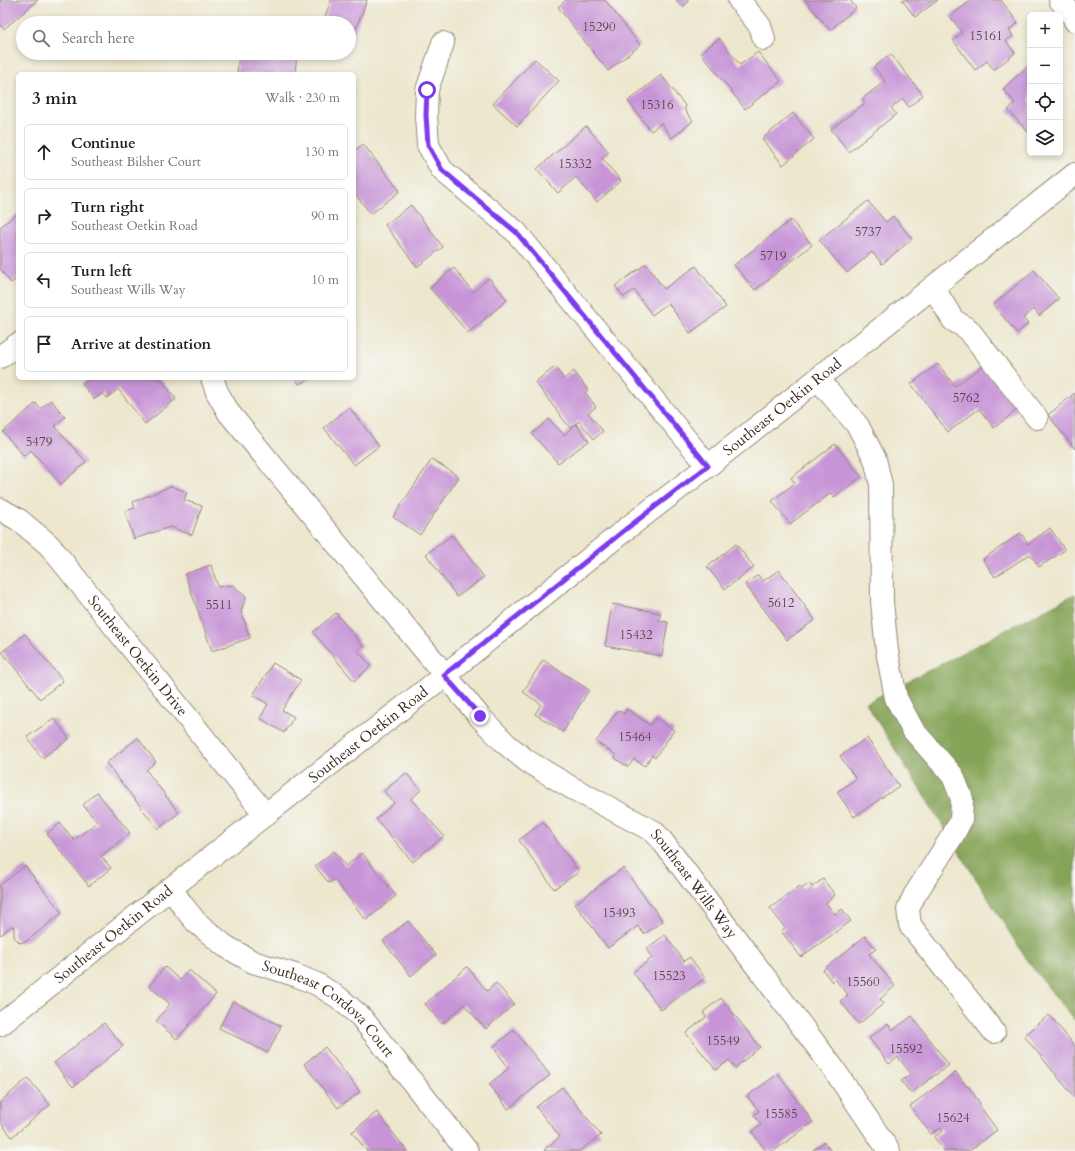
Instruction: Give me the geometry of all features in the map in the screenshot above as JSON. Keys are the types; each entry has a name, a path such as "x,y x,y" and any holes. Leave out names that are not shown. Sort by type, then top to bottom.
{"street":[{"path":"739,0 760,26 764,40"},
{"path":"1060,0 1073,16 1075,21"},
{"path":"443,43 427,90 426,115 428,145 442,170 516,232 708,466"},
{"name":"Southeast Oetkin Road","path":"2,1019 444,675 1075,174"},
{"path":"933,287 953,320 968,329 1037,418"},
{"path":"0,357 16,345"},
{"path":"818,379 858,426 875,459 881,485 882,602 887,651 896,698 913,730 953,776 962,799 961,820 914,896 908,909 910,925 994,1032"},
{"path":"213,380 217,392 229,413 444,675"},
{"name":"Southeast Oetkin Drive","path":"0,509 20,520 49,545 265,814"},
{"name":"Southeast Wills Way","path":"444,675 506,744 527,761 572,788 653,831 660,838 831,1065 889,1151"},
{"name":"Southeast Cordova Court","path":"171,888 182,906 196,922 225,946 253,962 295,975 317,984 339,998 361,1017 467,1151"}],"green space":[{"path":"1075,594 1075,1021 1028,962 866,703"}],"building":[{"path":"0,0 38,0 19,16 16,16 16,19 4,29 0,25"},
{"path":"331,0 367,0 356,28 356,16 325,16"},
{"path":"566,0 605,0 640,45 608,71 558,7"},
{"path":"676,0 689,0 683,7"},
{"path":"805,0 850,0 856,8 830,30"},
{"path":"902,0 938,0 915,17"},
{"path":"972,0 1001,0 1018,23 1009,30 1013,36 1006,41 1015,53 994,70 987,61 975,70 953,40 962,33 950,16"},
{"path":"719,38 740,65 758,52 781,81 745,109 701,53"},
{"path":"891,54 923,95 909,107 903,99 891,108 896,114 849,152 831,129 865,103 862,99 885,81 874,67"},
{"path":"535,59 559,81 517,126 493,104"},
{"path":"238,60 296,60 295,72 237,72"},
{"path":"1027,67 1027,131 1008,110 1015,103 1003,89"},
{"path":"661,75 686,107 684,109 693,121 672,138 661,123 651,131 628,101"},
{"path":"793,113 814,139 783,165 762,139"},
{"path":"586,126 609,152 602,158 621,181 597,202 576,177 558,193 537,169"},
{"path":"363,144 400,191 371,214 356,195 356,149"},
{"path":"868,201 886,222 893,216 912,239 882,264 872,252 847,273 819,240"},
{"path":"411,205 443,247 417,267 385,225"},
{"path":"16,215 16,279 11,283 0,269 0,227"},
{"path":"791,220 812,245 755,290 734,265"},
{"path":"646,264 664,289 696,266 726,307 690,333 668,303 652,315 634,290 624,297 615,286"},
{"path":"454,268 473,292 489,278 507,300 468,333 430,288"},
{"path":"1034,270 1059,299 1039,316 1034,309 1023,318 1028,324 1017,333 993,305"},
{"path":"938,364 955,386 985,364 1018,409 994,428 979,409 948,432 911,384"},
{"path":"555,367 564,379 574,371 588,390 585,392 596,407 588,413 603,431 594,439 579,421 570,428 535,382"},
{"path":"87,380 162,380 176,399 145,424 118,389 107,398 103,393 94,399 82,384"},
{"path":"296,380 308,380 299,384"},
{"path":"1075,393 1075,449 1048,415"},
{"path":"51,400 65,417 55,426 86,462 61,484 31,450 24,456 3,432 36,403 40,409"},
{"path":"349,407 379,446 354,465 324,428"},
{"path":"549,419 564,435 576,424 589,441 558,463 532,434"},
{"path":"835,444 861,477 834,497 831,493 790,524 772,501 795,483 791,478"},
{"path":"432,459 459,477 420,535 393,517"},
{"path":"171,486 187,492 184,500 202,506 192,535 170,527 134,539 125,511 135,508 133,502"},
{"path":"1050,528 1065,550 1039,567 1030,554 995,577 983,559 1021,533 1028,544"},
{"path":"452,535 484,577 457,597 426,554"},
{"path":"736,544 754,567 725,589 707,567"},
{"path":"211,565 218,587 233,585 246,597 241,611 250,638 212,651 185,574"},
{"path":"779,570 815,620 787,640 745,584 758,575 763,581"},
{"path":"612,604 661,613 659,621 668,622 662,656 605,646"},
{"path":"336,613 363,646 357,650 371,666 354,681 313,632"},
{"path":"25,634 63,681 40,699 2,652"},
{"path":"543,660 589,690 563,732 535,714 541,704 523,692"},
{"path":"273,663 301,680 282,710 294,717 284,733 260,718 268,704 253,695"},
{"path":"627,709 650,725 656,718 674,730 655,758 652,755 645,766 634,759 628,767 615,758 616,755 596,742 618,710 624,714"},
{"path":"54,718 69,739 42,758 27,737"},
{"path":"138,738 156,762 146,770 179,813 158,829 106,763"},
{"path":"867,738 899,786 854,817 837,792 856,779 840,756"},
{"path":"406,773 421,790 411,799 444,836 413,862 376,819 394,803 384,791"},
{"path":"97,792 130,833 101,856 111,868 89,886 47,834 60,823 74,840 97,822 83,805"},
{"path":"543,822 579,872 554,889 519,840"},
{"path":"334,851 346,866 362,853 396,896 366,920 334,879 329,883 315,866"},
{"path":"25,866 62,913 27,941 20,943 14,937 14,927 11,926 1,935 0,934 0,885"},
{"path":"623,868 663,921 644,934 638,926 608,948 575,904"},
{"path":"823,879 835,895 826,903 835,914 842,909 851,921 801,957 781,931 785,928 770,908 800,886 802,889 809,883 812,887"},
{"path":"408,921 436,955 411,976 383,941"},
{"path":"665,935 684,961 690,957 705,978 661,1010 633,972 652,958 646,949"},
{"path":"865,936 876,949 869,954 895,986 880,999 884,1003 859,1024 840,1001 848,995 835,979 832,982 823,970"},
{"path":"165,967 180,980 189,970 216,994 177,1039 156,1021 170,1004 149,986"},
{"path":"467,967 487,991 496,983 514,1004 486,1029 464,1005 442,1024 425,1004"},
{"path":"721,998 760,1047 735,1068 729,1060 716,1070 686,1033 706,1017 703,1012"},
{"path":"233,1001 281,1026 268,1053 219,1028"},
{"path":"1049,1015 1075,1046 1075,1098 1024,1036"},
{"path":"912,1016 949,1065 911,1093 901,1081 911,1074 898,1057 889,1064 869,1038 888,1024 893,1030"},
{"path":"104,1023 123,1046 73,1087 54,1063"},
{"path":"514,1030 550,1075 508,1109 489,1084 509,1068 493,1047"},
{"path":"325,1047 360,1092 338,1108 304,1064"},
{"path":"956,1072 967,1087 968,1086 980,1103 979,1105 997,1130 969,1151 944,1151 934,1137 943,1131 940,1128 931,1134 910,1106"},
{"path":"778,1074 813,1122 774,1151 766,1151 752,1132 761,1125 754,1115 759,1111 747,1096"},
{"path":"28,1078 50,1105 12,1137 0,1122 0,1102"},
{"path":"562,1087 601,1135 580,1151 544,1150 560,1137 536,1107"},
{"path":"377,1112 407,1151 367,1151 352,1132"},
{"path":"824,1142 831,1151 812,1151"}],"route":[{"path":"427,90 426,115 428,145 442,170 516,232 708,466 626,529 444,675 480,716"}]}
